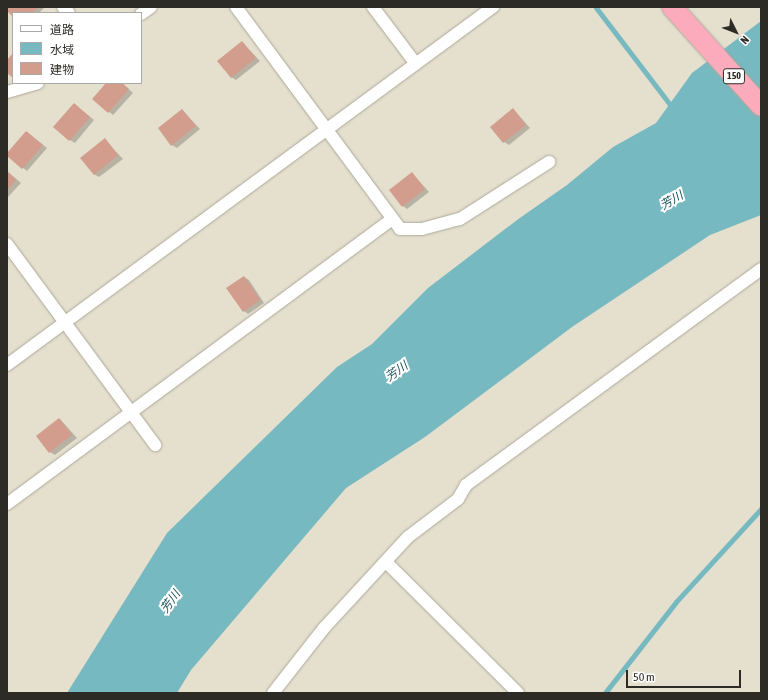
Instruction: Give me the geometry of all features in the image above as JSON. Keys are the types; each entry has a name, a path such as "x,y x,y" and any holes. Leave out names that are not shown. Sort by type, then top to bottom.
{"highway":[{"name":"150","path":"672,7 761,106"}],"street":[{"path":"142,13 151,7"},
{"path":"236,7 400,230 422,229 460,219 549,162"},
{"path":"373,7 416,64"},
{"path":"7,365 493,7"},
{"path":"7,92 35,84"},
{"path":"7,504 392,219"},
{"path":"7,244 66,322 155,446"},
{"path":"273,693 324,628 408,537 458,499 466,485 761,270"},
{"path":"386,562 518,693"}],"water":[{"name":"芳川","path":"761,21 761,215 710,235 572,327 425,437 346,488 191,670 177,693 67,693 167,533 337,367 372,344 428,288 517,220 567,185 613,147 656,123 692,73"}],"building":[{"path":"9,7 38,7 33,12 12,12 12,16 7,11"},
{"path":"242,41 256,58 231,78 217,61"},
{"path":"12,54 12,77 7,73 7,60"},
{"path":"105,84 123,84 129,89 108,113 92,99"},
{"path":"74,103 90,117 69,141 53,127"},
{"path":"513,108 526,125 503,143 490,127"},
{"path":"182,109 196,126 171,146 158,128"},
{"path":"26,131 43,145 22,169 7,156 7,153"},
{"path":"105,138 118,155 94,175 80,158"},
{"path":"7,171 16,180 7,190"},
{"path":"412,172 425,189 402,207 389,190"},
{"path":"244,276 260,300 243,312 226,288"},
{"path":"59,418 72,435 49,453 36,436"}],"waterway":[{"path":"596,7 673,108"},
{"path":"605,693 676,602 761,509"}]}
